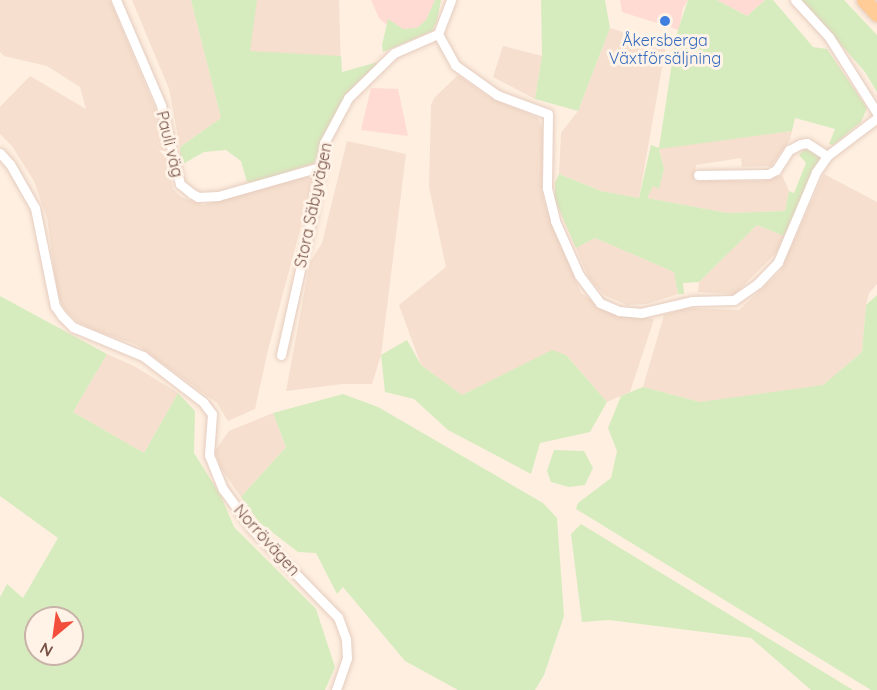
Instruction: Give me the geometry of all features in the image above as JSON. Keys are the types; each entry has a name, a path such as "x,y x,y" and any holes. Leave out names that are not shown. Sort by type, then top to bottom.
{"main road":[{"path":"864,0 877,14"}],"street":[{"name":"Pauli väg","path":"116,0 160,105 180,184 198,197 218,196 320,167"},
{"path":"451,0 438,34 455,65 498,90 548,114 547,188 555,221 579,275 600,303 619,311 641,313 706,299 734,300 758,284 778,262 816,172 827,156 877,118"},
{"path":"795,0 829,37 877,113"},
{"name":"Stora Säbyvägen","path":"280,355 313,212 324,143 348,98 394,53 438,34"},
{"path":"698,175 768,174 776,170 789,150 807,143 827,156"},
{"name":"Norrövägen","path":"0,153 10,164 34,207 55,306 62,316 73,327 143,356 203,402 212,414 209,454 223,489 252,529 338,617 346,639 347,658 336,690"}],"shaded area":[{"path":"0,0 110,0 157,113 173,189 181,197 203,205 305,177 314,177 268,350 255,409 228,421 217,403 137,345 94,330 78,322 66,311 58,297 47,218 34,181 12,146 0,134 0,107 30,76 86,109 80,87 47,66 4,56 0,52"},
{"path":"132,0 191,0 221,118 180,147 169,89"},
{"path":"235,0 339,0 341,72 220,60"},
{"path":"371,0 441,0 427,30 396,33 379,18"},
{"name":"Åkersberga Växtförsäljning","path":"620,0 688,0 683,8 679,30 622,12"},
{"name":"Åkersberga Växtförsäljning","path":"717,0 765,0 747,16"},
{"path":"610,28 666,45 639,198 601,191 559,174 561,133 578,111"},
{"path":"503,46 542,56 535,99 493,77"},
{"path":"458,75 487,96 538,118 543,130 542,190 546,208 581,293 610,313 654,319 630,392 607,402 567,356 552,351 462,395 421,365 399,305 446,267 429,187 431,105 434,98"},
{"path":"371,88 398,89 408,136 361,130"},
{"path":"792,131 790,140 771,166 742,167 741,158 696,165 694,181 763,181 782,175 789,191 785,211 727,213 646,198 653,186 659,188 664,169 659,148"},
{"path":"347,141 406,154 381,355 372,384 343,384 286,391 310,262 322,243"},
{"path":"824,174 877,202 877,284 869,293 866,305 862,352 823,385 735,399 700,402 643,387 664,315 688,308 739,310 780,272"},
{"path":"757,225 784,236 777,252 735,294 698,292 699,282"},
{"path":"595,238 674,272 678,294 647,304 627,305 604,295 589,278 576,248"},
{"path":"107,354 134,366 178,393 144,453 73,412"},
{"path":"273,413 286,447 241,497 220,467 215,451 229,431"}],"green space":[{"path":"191,0 257,0 250,51 341,56 342,72 378,62 345,97 325,133 314,163 257,182 247,182 241,161 226,150 204,152 181,165 180,147 221,118"},
{"path":"435,0 441,0 437,21 432,31 383,52 382,45 388,19 403,29 417,28 426,20"},
{"path":"541,0 605,0 610,28 578,111 535,99 542,56"},
{"path":"688,0 717,0 747,16 765,0 773,0 813,47 827,49 867,108 861,122 833,145 829,144 835,129 795,118 792,131 659,149 664,169 659,189 653,186 647,198 727,213 785,211 789,191 794,193 806,163 799,155 805,149 822,156 784,236 757,225 699,282 683,283 684,294 678,294 674,272 595,238 576,248 555,200 555,183 559,174 601,191 639,198 651,145 659,148 676,36"},
{"path":"802,0 844,0 877,35 877,92 865,72"},
{"path":"877,295 877,690 871,690 576,509 578,503 611,478 617,451 608,428 621,396 643,387 700,402 823,385 862,352 866,305"},
{"path":"0,296 107,354 73,412 144,453 178,393 195,411 194,453 221,496 234,527 316,609 335,667 325,690 0,690 0,597 7,584 23,598 58,538 0,496"},
{"path":"407,340 421,365 462,395 552,350 566,355 607,402 590,432 540,443 531,474 448,430 414,399 385,392 381,355"},
{"path":"343,394 378,407 543,503 557,518 564,616 544,675 535,690 458,690 405,661 343,587 337,594 316,553 298,552 259,522 241,497 286,447 273,413"},
{"path":"554,450 584,451 593,468 585,485 569,487 551,482 547,471"},
{"path":"581,524 853,690 811,690 751,638 609,620 582,622 571,534"}],"place":[{"name":"Åkersberga Växtförsäljning","path":"665,21"}]}
